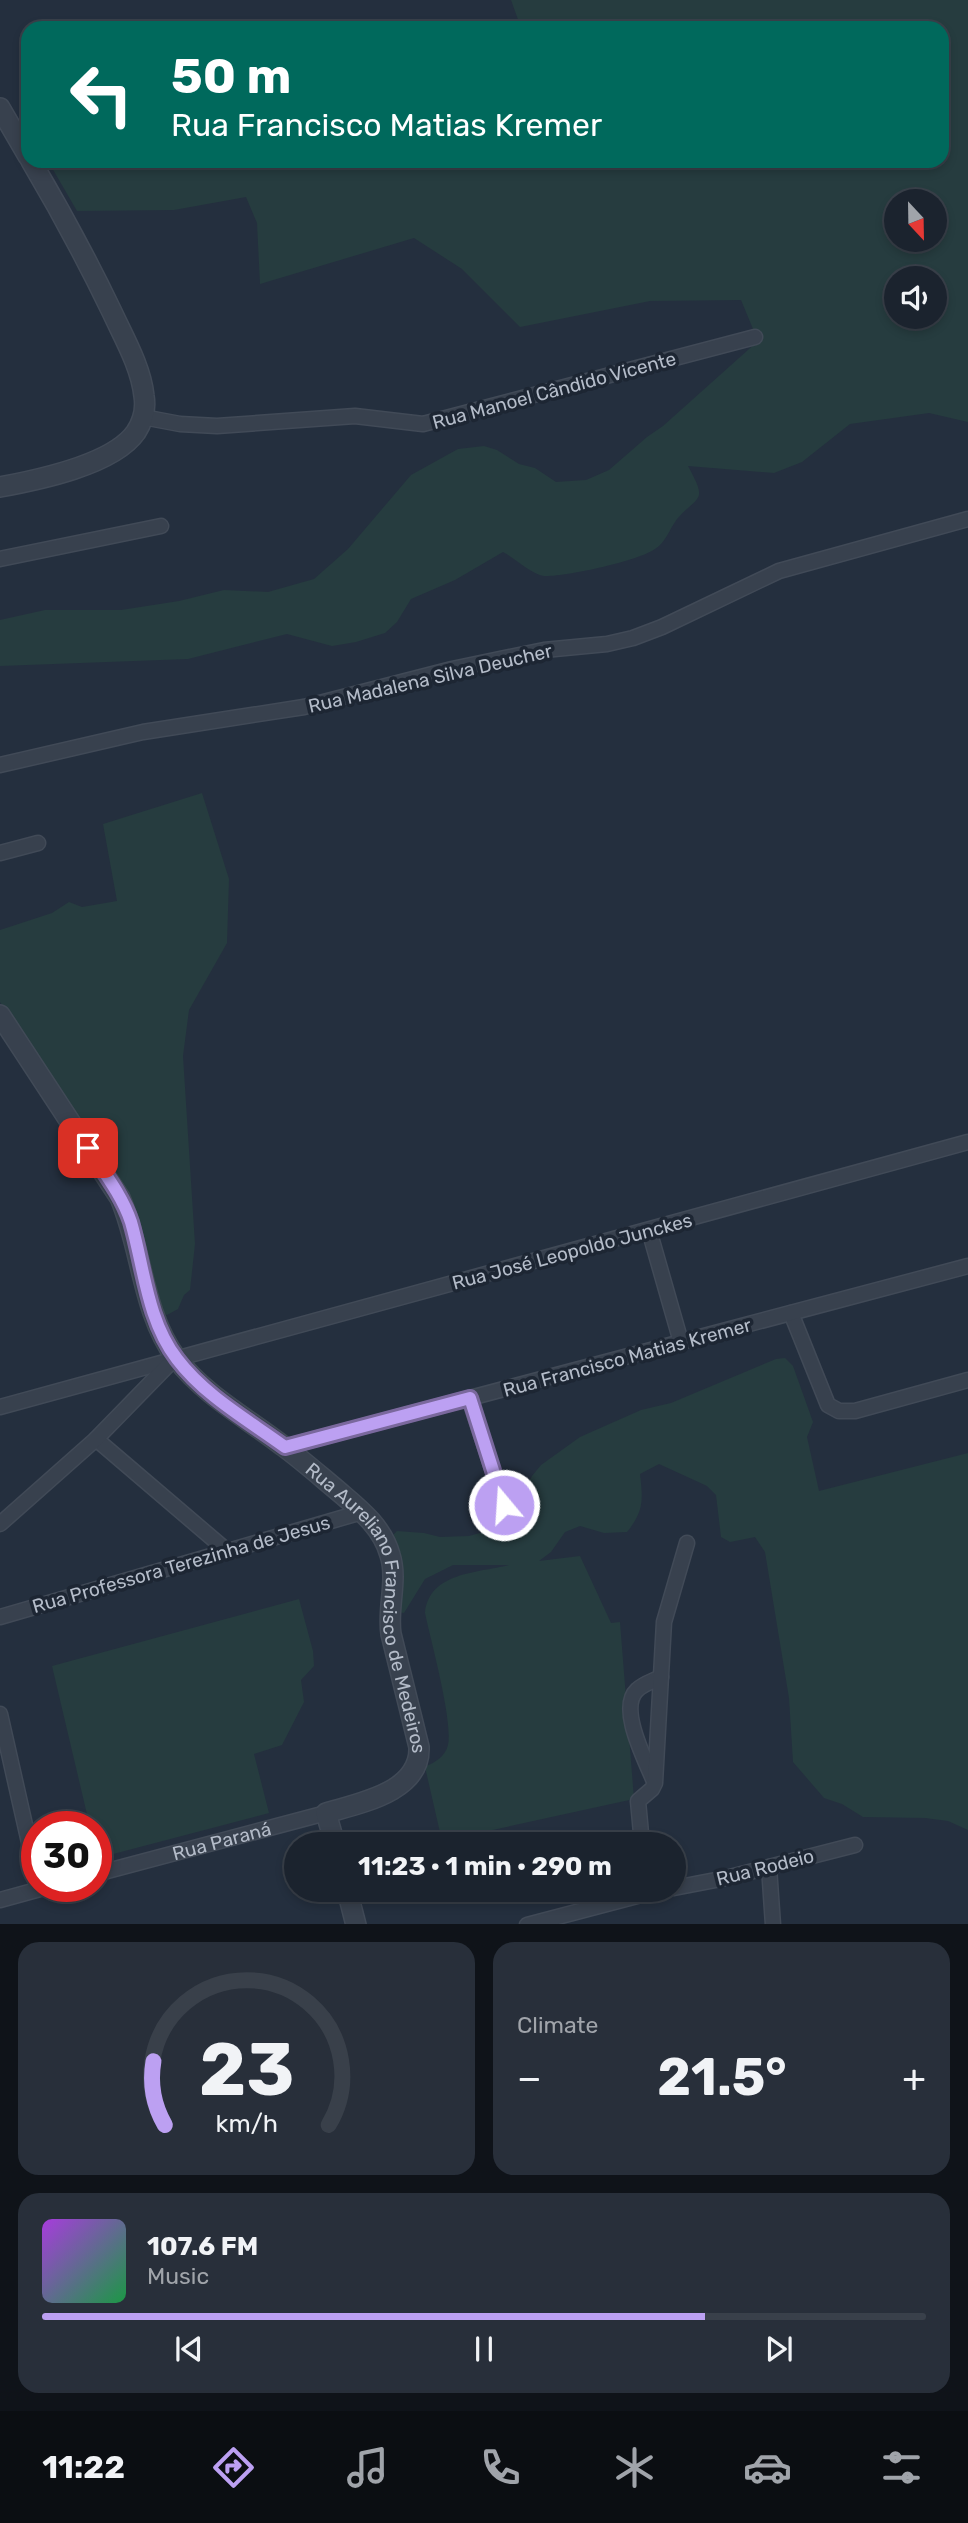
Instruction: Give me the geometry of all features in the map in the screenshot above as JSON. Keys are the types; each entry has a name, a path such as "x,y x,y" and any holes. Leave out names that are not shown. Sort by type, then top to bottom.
{"street":[{"path":"0,108 21,144"},
{"path":"0,487 47,477 92,461 126,442 136,432 143,417 144,393 131,354 82,252 35,168"},
{"name":"Rua Manoel Cândido Vicente","path":"143,417 180,424 217,426 355,416 423,424 755,337"},
{"name":"Rua Madalena Silva Deucher","path":"0,765 142,733 304,707 452,669 531,653 607,644 633,638 674,622 779,571 968,519"},
{"path":"0,559 161,526"},
{"path":"0,853 38,843"},
{"name":"Rua Aureliano Francisco de Medeiros","path":"0,1015 120,1198 130,1220 146,1288 163,1335 176,1357 208,1392 285,1447 362,1511 385,1541 393,1572 389,1620 419,1747 417,1767"},
{"name":"Rua José Leopoldo Junckes","path":"0,1407 968,1142"},
{"path":"649,1230 681,1342"},
{"name":"Rua Francisco Matias Kremer","path":"285,1447 968,1266"},
{"path":"791,1313 828,1405 839,1411 855,1411 968,1380"},
{"path":"0,1524 96,1439 176,1357"},
{"path":"470,1398 504,1505"},
{"path":"96,1439 226,1550"},
{"name":"Rua Professora Terezinha de Jesus","path":"0,1616 362,1511"},
{"path":"641,1832 638,1801 655,1783 664,1622 687,1543"},
{"path":"655,1783 636,1740 631,1701 635,1691 661,1677"},
{"path":"0,1714 23,1811"},
{"name":"Rua Paraná","path":"112,1870 359,1804 395,1788 417,1767"},
{"path":"326,1813 332,1832"},
{"name":"Rua Rodeio","path":"686,1885 855,1845"},
{"path":"769,1867 773,1924"},
{"path":"0,1900 21,1892"},
{"path":"350,1902 356,1924"},
{"path":"527,1924 610,1902"}],"green space":[{"path":"511,0 968,0 968,422 929,413 850,424 802,462 774,473 688,466 698,486 698,497 677,519 659,546 646,554 601,567 544,576 503,552 455,580 411,599 397,622 385,633 356,642 332,646 287,634 188,659 0,666 0,620 45,610 121,610 179,601 224,590 268,592 314,579 348,549 411,475 458,449 484,446 497,450 519,464 535,468 556,482 586,480 609,470 758,341 741,300 650,301 520,327 462,269 414,238 260,284 257,223 246,197 174,210 77,211 52,168 949,168 949,21 519,21"},
{"path":"202,793 229,879 227,943 189,1010 183,1056 195,1244 190,1290 184,1295 178,1309 167,1315 162,1312 142,1241 0,1002 0,930 52,913 69,902 82,907 117,901 103,824"},
{"path":"785,1358 793,1366 813,1422 807,1437 819,1491 968,1453 968,1830 948,1821 925,1818 863,1817 842,1804 824,1798 793,1762 789,1698 765,1552 755,1537 730,1542 721,1537 716,1495 707,1486 659,1464 640,1474 641,1505 637,1518 627,1532 604,1533 580,1526 565,1532 551,1552 539,1561 580,1556 611,1623 620,1622 634,1799 483,1832 440,1832 425,1767 445,1753 449,1733 445,1700 425,1613 428,1599 435,1589 445,1582 470,1573 509,1565 453,1565 425,1579 404,1613 396,1612 392,1536 397,1531 440,1537 469,1536 494,1527 524,1492 541,1465 580,1437 641,1410 671,1403 776,1359"},
{"path":"299,1599 313,1651 314,1666 301,1680 304,1702 282,1745 254,1754 269,1813 112,1854 112,1811 86,1811 52,1666"}],"route":[{"path":"88,1148 120,1198 130,1220 146,1288 163,1335 176,1357 208,1392 285,1447 470,1398 504,1505"}]}
